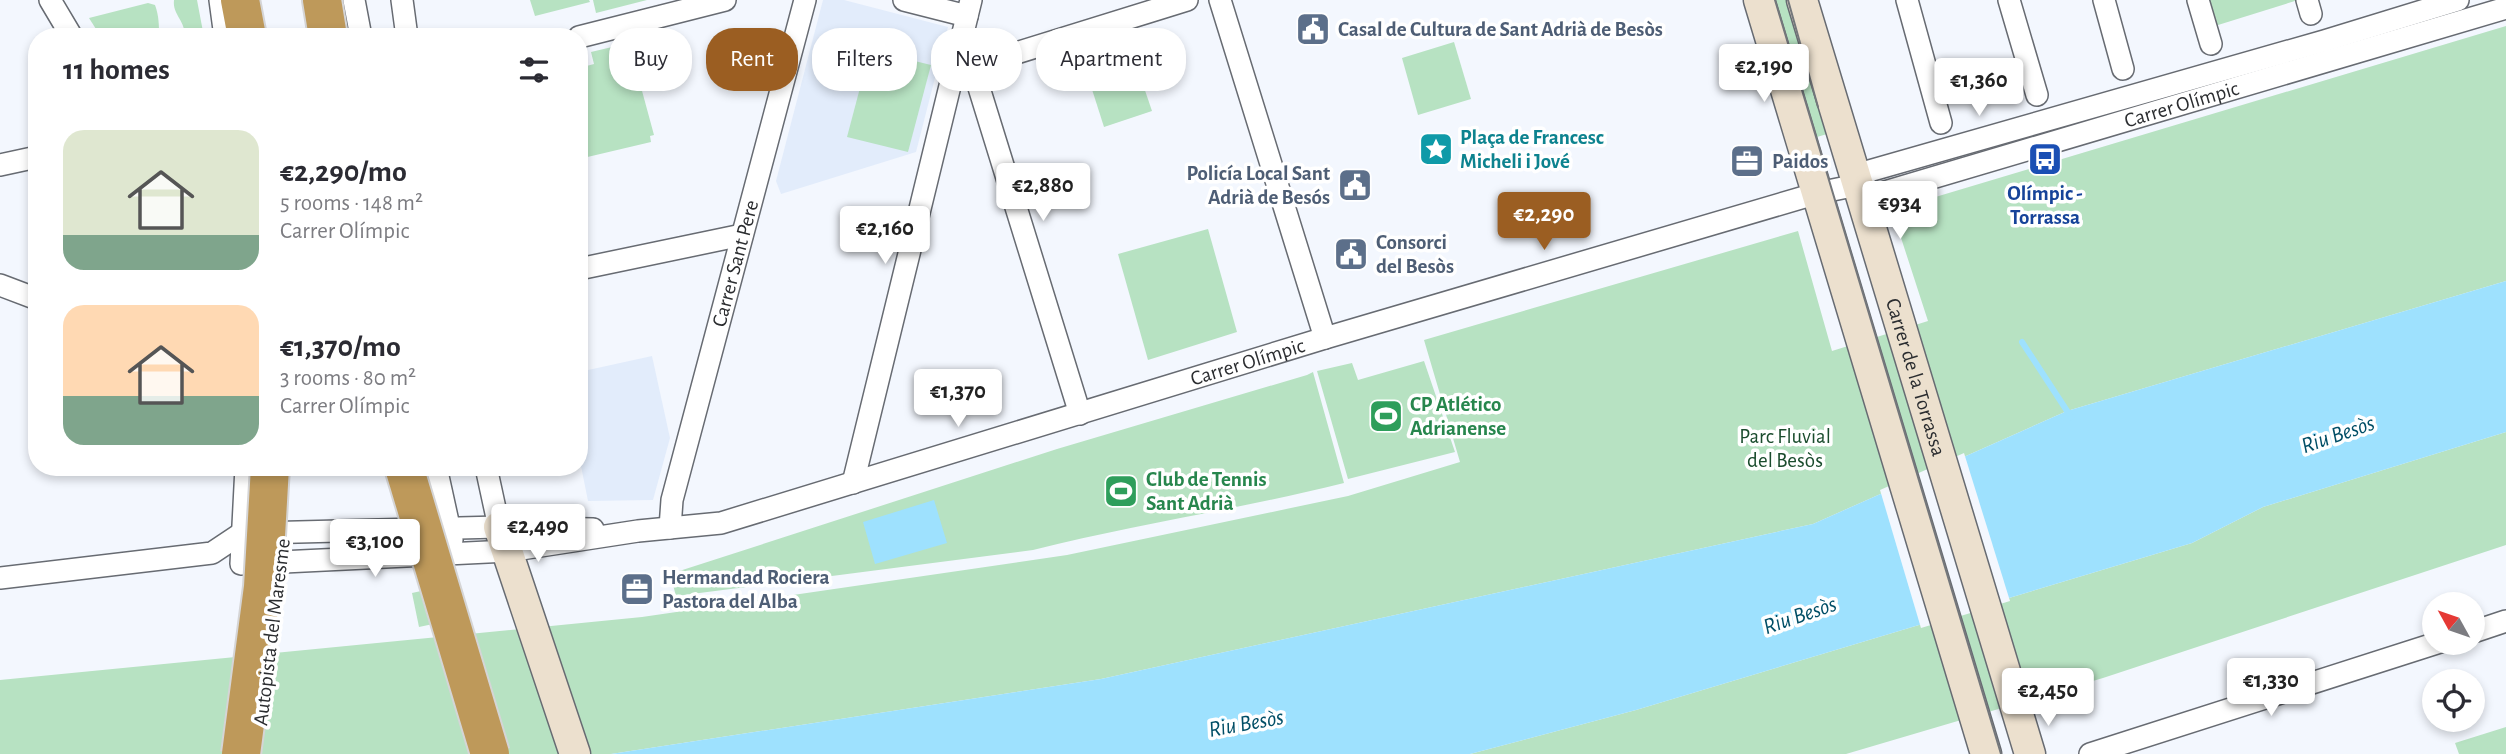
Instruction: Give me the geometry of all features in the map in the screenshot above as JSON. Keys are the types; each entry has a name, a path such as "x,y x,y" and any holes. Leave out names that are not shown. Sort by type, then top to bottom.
{"highway":[{"path":"240,0 245,28"},
{"path":"268,0 271,28"},
{"path":"322,0 327,28"},
{"path":"407,476 490,754"},
{"path":"241,754 263,587 249,552 281,477"},
{"name":"Autopista del Maresme","path":"257,754 271,656 281,477"}],"street":[{"path":"50,0 67,28"},
{"path":"220,0 224,28"},
{"path":"354,0 359,28"},
{"path":"402,0 406,28"},
{"path":"588,35 724,0"},
{"name":"Carrer Sant Pere","path":"670,528 672,500 805,0"},
{"path":"904,0 969,8 965,28"},
{"path":"1022,51 1187,0"},
{"path":"1220,0 1325,338"},
{"name":"Carrer de la Torrassa","path":"1759,0 1984,743"},
{"name":"Carrer de la Torrassa","path":"1802,0 2030,754"},
{"path":"1907,0 1941,123"},
{"path":"2009,0 2037,95"},
{"path":"2104,0 2123,69"},
{"path":"2198,0 2211,44"},
{"name":"Carrer Olímpic","path":"1857,185 1869,171 2458,0"},
{"name":"Carrer Olímpic","path":"249,552 449,529 503,539 721,523 1325,338 1818,192 1857,185 1878,194 2506,8"},
{"path":"853,483 950,91"},
{"path":"980,91 1080,414"},
{"path":"0,165 28,159"},
{"path":"588,267 742,235"},
{"path":"0,285 28,296"},
{"path":"0,578 212,553 249,552 246,476"},
{"path":"438,476 455,554"},
{"path":"488,476 519,591 575,754"},
{"name":"Carrer Olímpic","path":"249,552 455,554 503,539"},
{"path":"2485,628 2506,621"},
{"path":"2090,754 2422,648"}],"shaded area":[{"path":"823,0 844,0 948,27 931,28 932,91 916,152 781,194 776,181 812,42 812,91 917,91 917,28 816,28"},
{"path":"652,356 670,438 653,500 588,501 583,476 588,476 588,370"}],"green space":[{"path":"174,0 197,0 202,28 183,28"},
{"path":"530,0 589,0 590,2 535,16"},
{"path":"593,0 647,0 596,13"},
{"path":"1769,0 1795,0 1834,132 1810,139"},
{"path":"2193,0 2298,0 2202,30"},
{"path":"148,3 155,5 158,28 95,28 89,18"},
{"name":"Parc Fluvial del Besòs","path":"2506,26 2506,281 2067,411 1813,524 1101,679 611,754 0,754 0,680 642,617 1067,555 1348,496 1460,462 1424,340 1798,231 1832,351 1928,321 1892,210"},
{"path":"1454,42 1471,99 1418,115 1402,58"},
{"path":"609,48 609,91 642,91 654,135 650,136 651,142 588,157 588,66 594,64 591,52"},
{"path":"917,62 931,65 908,152 847,137 859,91 917,91"},
{"path":"1093,91 1145,91 1152,111 1104,127"},
{"path":"1208,229 1237,332 1148,360 1118,254"},
{"name":"CP Atlético Adrianense","path":"1424,361 1455,452 1348,479 1317,371 1352,363 1358,380"},
{"name":"Club de Tennis Sant Adrià","path":"1313,372 1344,483 1033,550 676,596 670,574 1057,449"},
{"path":"2506,432 2506,545 2103,678 1846,754 1470,754 1636,710 2192,543 2263,507"},
{"path":"453,584 461,618 419,627 412,593"},
{"path":"2506,727 2506,754 2459,754 2455,743"}],"water":[{"name":"Riu Besòs","path":"2506,281 2506,432 2263,507 2192,543 1636,710 1470,754 611,754 1101,679 1813,524 2067,411"},
{"path":"934,500 947,543 875,564 863,522"}],"pier":[{"path":"1964,453 2010,601 1921,628 1880,490"}],"waterway":[{"path":"2022,342 2071,417"}],"tram line":[{"path":"1775,0 2001,754"},
{"path":"1788,0 1818,107"}],"place":[{"name":"Casal de Cultura de Sant Adrià de Besòs","path":"1313,29"},
{"name":"Plaça de Francesc Micheli i Jové","path":"1436,149"},
{"name":"Olímpic - Torrassa","path":"2045,159"},
{"name":"Paidos","path":"1747,161"},
{"name":"Policía Local Sant Adrià de Besós","path":"1355,185"},
{"name":"Consorci del Besòs","path":"1351,254"},
{"name":"CP Atlético Adrianense","path":"1386,416"},
{"name":"Club de Tennis Sant Adrià","path":"1121,491"},
{"name":"Hermandad Rociera Pastora del Alba","path":"637,589"}]}
